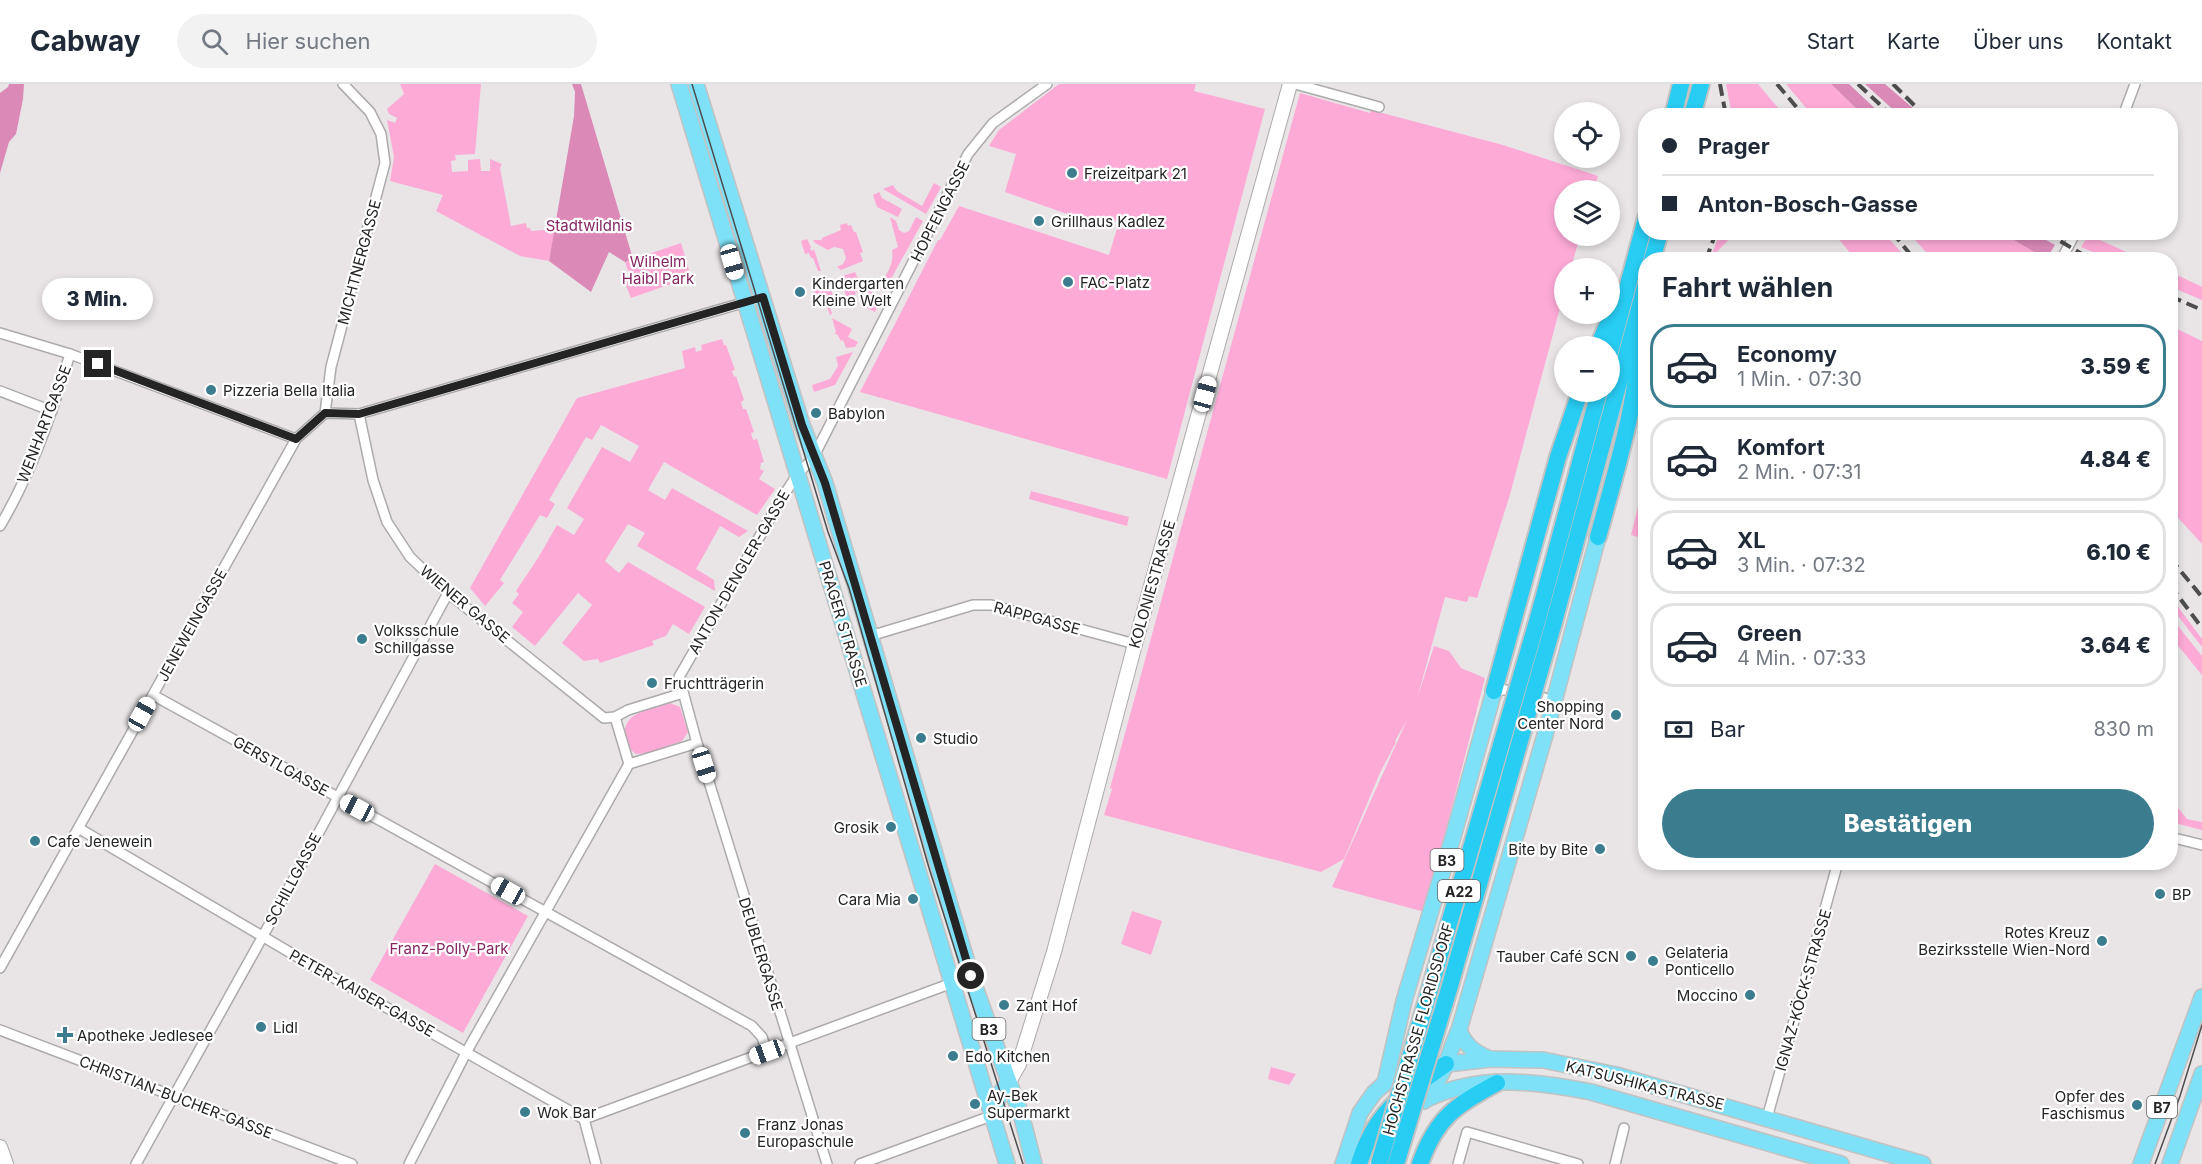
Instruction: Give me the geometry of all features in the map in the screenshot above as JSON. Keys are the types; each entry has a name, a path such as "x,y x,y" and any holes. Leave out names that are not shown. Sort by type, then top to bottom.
{"highway":[{"path":"1675,108 1681,84"},
{"path":"1694,108 1701,84"},
{"path":"1614,336 1640,240"},
{"path":"1603,336 1627,287"},
{"name":"A22","path":"1546,620 1638,307"},
{"path":"1598,537 1626,433 1638,365"},
{"path":"1494,691 1558,457 1577,402"},
{"name":"A22","path":"1546,620 1597,402"},
{"name":"HOCHSTRASSE FLORIDSDORF","path":"1379,1164 1546,620"},
{"name":"HOCHSTRASSE FLORIDSDORF","path":"1396,1164 1449,989 1546,620"},
{"path":"1359,1164 1367,1141 1385,1113 1424,1078 1446,1064"},
{"path":"1420,1164 1431,1138 1448,1115 1460,1104 1497,1083"}],"main road":[{"name":"PRAGER STRASSE","path":"679,84 1007,1164"},
{"name":"PRAGER STRASSE","path":"696,84 813,458 823,478 971,976 1022,1118 1034,1164"},
{"path":"1446,1064 1451,1046 1460,1029 1554,704 1598,537"},
{"path":"847,638 870,636"},
{"name":"B3","path":"1424,1078 1404,1052 1399,1028 1404,1001 1494,691"},
{"name":"B7","path":"2141,1164 2202,997"},
{"name":"B3","path":"1385,1083 1393,1053 1395,1034 1399,1028"},
{"path":"1460,1029 1465,1042 1472,1051 1491,1059"},
{"name":"KATSUSHIKASTRASSE","path":"1446,1064 1491,1059 1543,1060 1616,1075 1923,1164"},
{"name":"B3","path":"1343,1164 1360,1113 1374,1094 1399,1074 1424,1078"},
{"name":"B7","path":"2170,1164 2202,1074"},
{"path":"1424,1101 1424,1078 1454,1087"},
{"path":"991,1116 1001,1092 1009,1082"},
{"name":"KATSUSHIKASTRASSE","path":"1387,1164 1401,1127 1424,1101 1454,1087 1471,1083 1534,1082 1591,1092 1841,1164"},
{"path":"1760,1140 1767,1118"}],"street":[{"name":"MICHTNERGASSE","path":"325,413 331,367 385,163 381,134 370,112 344,84"},
{"name":"HOPFENGASSE","path":"813,458 968,154 993,123 1047,84"},
{"name":"KOLONIESTRASSE","path":"1009,1082 1019,1064 1054,952 1290,84"},
{"path":"1295,84 1379,107"},
{"path":"2126,108 2135,84"},
{"path":"325,413 359,414 763,297"},
{"path":"0,333 70,354 296,439"},
{"name":"WENHARTGASSE","path":"0,526 31,466 70,354"},
{"path":"0,391 52,411"},
{"name":"JENEWEINGASSE","path":"0,968 80,829 296,439 325,413"},
{"name":"WIENER GASSE","path":"359,414 372,480 387,522 410,557 448,593 604,718 615,717"},
{"name":"ANTON-DENGLER-GASSE","path":"682,693 679,677 780,501 797,475 813,458"},
{"name":"SCHILLGASSE","path":"136,1164 263,936 448,593"},
{"name":"RAPPGASSE","path":"870,636 973,605 991,605 1136,644"},
{"path":"1494,691 1505,689 1546,698 1554,704"},
{"path":"629,764 615,717 628,710 682,693"},
{"name":"DEUBLERGASSE","path":"682,693 827,1164"},
{"name":"GERSTLGASSE","path":"153,695 546,911"},
{"path":"409,1164 466,1051 629,764 698,743"},
{"name":"PETER-KAISER-GASSE","path":"80,829 333,977 584,1119"},
{"path":"2178,839 2202,846"},
{"name":"IGNAZ-KÖCK-STRASSE","path":"1767,1118 1836,870"},
{"path":"546,911 752,1026 762,1037 767,1052"},
{"path":"596,1164 584,1119 971,976"},
{"name":"CHRISTIAN-BUCHER-GASSE","path":"0,1030 352,1164"},
{"path":"860,1164 991,1116"},
{"path":"1615,1164 1624,1128"},
{"path":"1458,1164 1467,1132 1578,1164"},
{"path":"0,1147 6,1164"}],"green space":[{"path":"9,84 24,84 23,99 16,134 9,142 0,173 0,93"},
{"path":"400,84 481,84 475,154 455,155 456,160 451,161 452,172 468,171 468,160 480,159 481,171 490,171 490,159 502,164 500,168 511,226 526,223 527,228 531,231 555,229 549,261 520,256 436,211 443,195 390,181 394,157 387,120 395,123 397,118 389,114 387,109 404,94"},
{"name":"Stadtwildnis","path":"572,84 581,84 633,259 625,262 609,252 591,292 549,261 574,116 575,92"},
{"name":"FAC-Platz","path":"1059,84 1196,84 1194,91 1265,109 1167,479 860,392 938,240 959,206 1109,255 1119,222 1110,219 1107,228 1005,192 1016,154 989,146 999,130"},
{"path":"1726,84 1758,84 1778,108 1731,108"},
{"path":"1786,84 1831,84 1856,108 1806,108"},
{"path":"1831,84 1849,84 1875,108 1856,108"},
{"path":"1865,84 1885,84 1913,108 1891,108"},
{"path":"1300,93 1370,113 1371,110 1503,145 1554,162 1554,168 1573,168 1598,176 1597,180 1554,180 1554,246 1577,246 1574,258 1554,258 1556,324 1509,498 1477,598 1469,596 1467,602 1445,597 1417,699 1434,646 1449,651 1461,668 1485,678 1425,912 1332,887 1407,720 1379,775 1344,859 1321,872 1104,815 1112,789 1110,788"},
{"path":"934,183 941,187 926,214 883,189 893,185 897,191 922,206"},
{"path":"879,192 882,198 902,209 898,217 877,207 873,195"},
{"path":"890,217 896,221 899,230 904,233 909,231 916,217 923,221 886,288 882,281 890,266 892,250 898,247"},
{"path":"847,223 856,232 863,252 860,253 863,261 841,270 837,267 843,264 846,258 843,249 834,247 828,250 813,240 822,240 841,230 840,225"},
{"path":"807,239 810,249 813,251 814,249 821,271 818,271 809,253 805,254 801,241"},
{"path":"1717,240 1728,240 1717,252 1713,252"},
{"path":"1840,240 1890,240 1901,252 1849,252"},
{"path":"1915,240 2014,240 2034,252 1926,252"},
{"path":"2014,240 2046,240 2055,245 2050,252 2034,252"},
{"path":"2086,240 2100,240 2126,252 2093,252 2081,247"},
{"name":"Wilhelm Haibl Park","path":"681,243 691,277 631,298 623,278 630,276 625,262"},
{"path":"855,272 861,279 862,286 879,283 881,290 873,290 870,296 874,298 883,294 875,312 867,308 870,299 856,292 853,299 846,296 843,286 848,285 846,279 841,281 839,277"},
{"path":"2178,275 2202,287 2202,300 2178,290"},
{"path":"827,276 834,299 830,307 832,314 830,315 826,304 818,306 812,287 821,284 820,278"},
{"path":"832,318 852,329 848,337 858,342 855,347 846,348 843,340 841,341 837,334 834,334 836,332"},
{"path":"2178,329 2202,341 2202,544 2178,518"},
{"path":"722,339 735,370 732,371 744,400 741,402 743,409 746,409 754,432 751,433 753,440 757,439 764,462 761,463 760,469 764,471 759,479 775,489 757,515 664,462 648,490 665,500 672,488 748,531 739,537 720,526 696,569 714,580 715,591 637,546 645,533 628,524 605,561 619,573 628,562 705,607 689,634 673,624 666,636 652,641 654,645 600,663 598,659 584,661 562,643 592,605 578,593 535,646 512,627 523,612 512,603 519,594 516,591 557,525 574,535 584,519 567,508 602,447 630,462 639,446 601,425 592,440 586,437 549,500 555,504 547,518 540,515 500,580 504,583 485,606 470,588 577,398 685,368 682,351 695,347 696,352 702,350 701,345"},
{"path":"853,352 835,385 814,392 812,385 830,379 838,366 836,357"},
{"path":"1031,491 1129,517 1127,526 1029,499"},
{"path":"1638,507 1638,537 1631,535"},
{"path":"2178,607 2202,639 2202,647 2178,616"},
{"path":"2178,626 2202,656 2202,675 2178,646"},
{"path":"670,703 680,707 688,732 682,741 648,753 636,754 630,749 627,741 625,729 628,722 639,713"},
{"path":"2178,808 2187,819 2202,822 2202,830 2178,824"},
{"name":"Franz-Polly-Park","path":"435,864 528,916 463,1033 370,980"},
{"path":"1132,911 1162,921 1151,955 1121,944"},
{"path":"1271,1067 1296,1074 1289,1085 1268,1079"}],"tram line":[{"path":"692,84 828,532 849,588 929,868 1023,1164"},
{"path":"2155,1164 2180,1096 2202,1025"}],"railway":[{"path":"1720,84 1724,108"},
{"path":"1777,84 1797,108"},
{"path":"1858,84 1884,108"},
{"path":"1893,84 1917,108"},
{"path":"1709,252 1713,240"},
{"path":"1899,240 1908,252"},
{"path":"2058,240 2079,252"},
{"path":"2178,300 2202,310"},
{"path":"2178,568 2202,597"},
{"path":"2178,596 2202,628"}],"place":[{"name":"Freizeitpark 21","path":"1072,173"},
{"name":"Grillhaus Kadlez","path":"1039,221"},
{"name":"FAC-Platz","path":"1068,282"},
{"name":"Kindergarten Kleine Welt","path":"800,292"},
{"name":"Pizzeria Bella Italia","path":"211,390"},
{"name":"Babylon","path":"816,413"},
{"name":"Volksschule Schillgasse","path":"362,639"},
{"name":"Fruchtträgerin","path":"652,683"},
{"name":"Shopping Center Nord","path":"1616,715"},
{"name":"Studio","path":"921,738"},
{"name":"Grosik","path":"891,827"},
{"name":"Cafe Jenewein","path":"35,841"},
{"name":"Bite by Bite","path":"1600,849"},
{"name":"BP","path":"2160,894"},
{"name":"Cara Mia","path":"913,899"},
{"name":"Rotes Kreuz Bezirksstelle Wien-Nord","path":"2102,941"},
{"name":"Tauber Café SCN","path":"1631,956"},
{"name":"Gelateria Ponticello","path":"1653,961"},
{"name":"Moccino","path":"1750,995"},
{"name":"Zant Hof","path":"1004,1005"},
{"name":"Lidl","path":"261,1027"},
{"name":"Apotheke Jedlesee","path":"65,1035"},
{"name":"Edo Kitchen","path":"953,1056"},
{"name":"Ay-Bek Supermarkt","path":"975,1104"},
{"name":"Opfer des Faschismus","path":"2137,1105"},
{"name":"Wok Bar","path":"525,1112"},
{"name":"Franz Jonas Europaschule","path":"745,1133"}],"route":[{"path":"98,364 296,439 325,413 359,414 763,297 813,458 825,483 971,976"}]}
